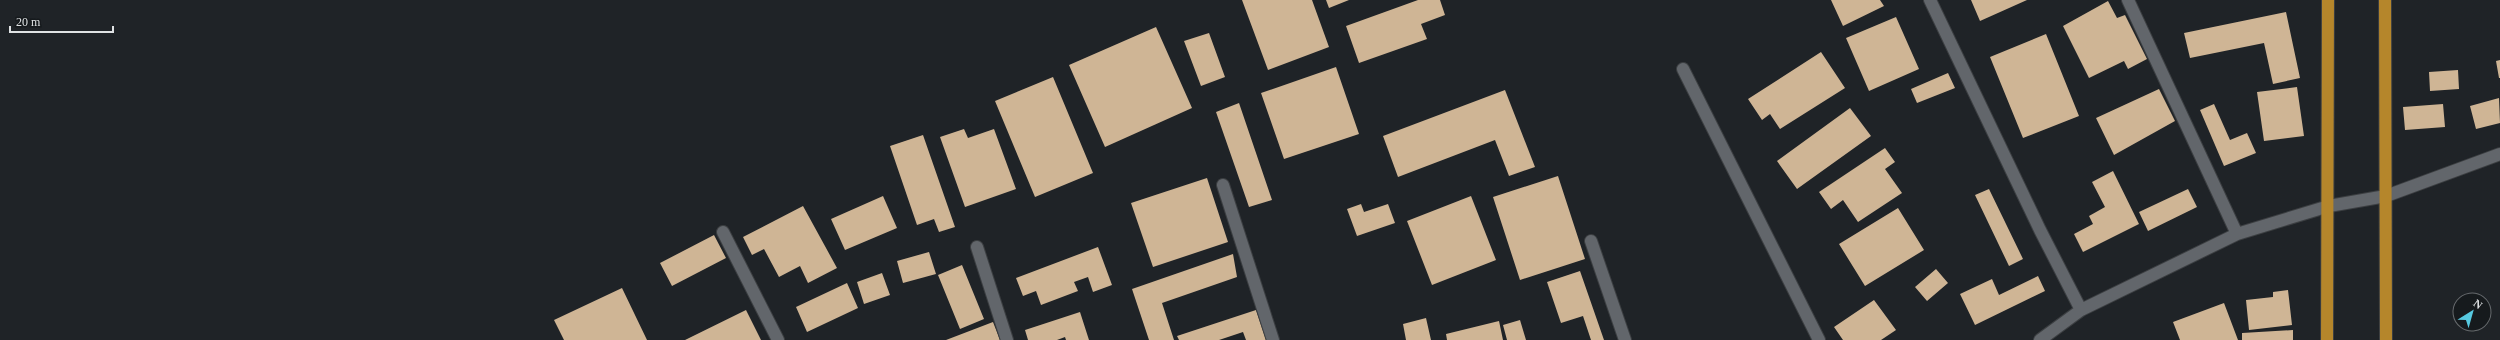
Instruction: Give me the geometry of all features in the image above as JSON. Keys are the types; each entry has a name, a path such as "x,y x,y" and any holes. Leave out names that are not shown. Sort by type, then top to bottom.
{"main road":[{"path":"2327,340 2329,206 2328,0"},
{"path":"2386,0 2386,340"}],"street":[{"path":"1930,0 2040,230 2081,310"},
{"path":"2128,0 2237,234"},
{"path":"1683,69 1820,340"},
{"path":"2040,340 2081,310 2237,234 2329,206 2386,196 2500,154"},
{"path":"1223,185 1273,340"},
{"path":"723,232 778,340"},
{"path":"1591,241 1625,340"},
{"path":"977,247 1007,340"}],"building":[{"path":"1242,0 1312,0 1329,47 1268,70"},
{"path":"1326,0 1349,0 1329,8"},
{"path":"1418,0 1440,0 1445,15 1421,24 1427,39 1359,63 1346,26"},
{"path":"1831,0 1880,0 1884,6 1843,26"},
{"path":"1971,0 2027,0 1980,21"},
{"path":"2108,1 2117,18 2125,15 2147,59 2128,69 2124,61 2089,78 2063,26"},
{"path":"2286,12 2300,78 2273,84 2264,43 2190,58 2184,33"},
{"path":"1896,17 1919,69 1869,91 1846,38"},
{"path":"1156,27 1192,108 1105,147 1069,65"},
{"path":"1209,33 1225,77 1201,86 1184,41"},
{"path":"2046,34 2079,116 2023,138 1990,57"},
{"path":"1821,52 1845,88 1780,129 1770,114 1762,120 1748,99"},
{"path":"2500,60 2500,78 2499,78 2496,61"},
{"path":"1336,67 1359,134 1284,159 1261,93"},
{"path":"2458,70 2459,89 2430,91 2429,72"},
{"path":"1948,73 1955,88 1917,103 1911,89"},
{"path":"1053,77 1093,173 1035,197 995,101"},
{"path":"2297,87 2304,136 2264,141 2257,92"},
{"path":"2159,89 2175,121 2114,155 2096,118"},
{"path":"1505,90 1535,167 1509,176 1495,140 1398,177 1383,136"},
{"path":"2499,98 2500,123 2476,129 2470,106"},
{"path":"1239,103 1272,200 1249,207 1216,112"},
{"path":"2214,104 2230,140 2247,133 2256,153 2224,166 2200,110"},
{"path":"2443,104 2445,127 2405,130 2403,107"},
{"path":"1850,108 1871,136 1797,189 1777,161"},
{"path":"964,129 968,138 994,129 1016,189 965,207 940,137"},
{"path":"923,135 955,227 939,232 934,219 917,225 890,146"},
{"path":"1885,148 1895,162 1885,169 1902,193 1858,222 1843,200 1831,209 1819,192"},
{"path":"2113,171 2139,224 2083,252 2074,234 2093,224 2089,216 2105,207 2092,182"},
{"path":"1558,176 1585,259 1520,280 1493,197"},
{"path":"1207,178 1228,242 1153,267 1131,203"},
{"path":"1989,189 2023,259 2009,266 1975,195"},
{"path":"2188,189 2197,207 2148,231 2139,212"},
{"path":"883,196 897,228 845,250 831,219"},
{"path":"1471,196 1496,260 1432,285 1407,221"},
{"path":"1361,204 1364,212 1388,204 1395,223 1357,236 1347,209"},
{"path":"803,206 837,268 808,283 800,266 779,277 764,249 752,255 743,237"},
{"path":"1898,208 1924,250 1865,286 1839,244"},
{"path":"714,235 726,258 672,286 660,263"},
{"path":"1098,247 1112,285 1093,292 1088,277 1074,282 1078,291 1041,305 1036,291 1023,296 1016,278"},
{"path":"929,252 936,274 903,283 897,261"},
{"path":"1233,254 1237,277 1162,303 1174,340 1149,340 1132,289"},
{"path":"962,265 984,319 960,329 938,275"},
{"path":"1936,269 1948,283 1927,301 1915,287"},
{"path":"1580,271 1604,340 1591,340 1583,316 1561,323 1547,282"},
{"path":"882,273 890,295 864,304 857,282"},
{"path":"2038,276 2045,291 1975,325 1960,294 1992,279 1999,295"},
{"path":"847,283 858,308 807,332 796,307"},
{"path":"622,288 647,340 564,340 554,320"},
{"path":"2288,290 2292,325 2249,330 2246,300 2273,297 2273,292"},
{"path":"1874,300 1896,330 1881,340 1843,340 1834,327"},
{"path":"2224,303 2238,340 2180,340 2173,322"},
{"path":"746,310 761,340 685,340"},
{"path":"1256,310 1266,340 1246,340 1243,332 1219,340 1179,340 1177,336"},
{"path":"1080,312 1089,340 1066,340 1065,337 1057,340 1028,340 1025,330"},
{"path":"1426,318 1431,340 1406,340 1403,324"},
{"path":"1520,320 1526,340 1507,340 1503,325"},
{"path":"1499,321 1503,340 1447,340 1446,334"},
{"path":"993,322 1000,340 946,340"},
{"path":"2293,330 2293,340 2242,340 2242,333"}]}
